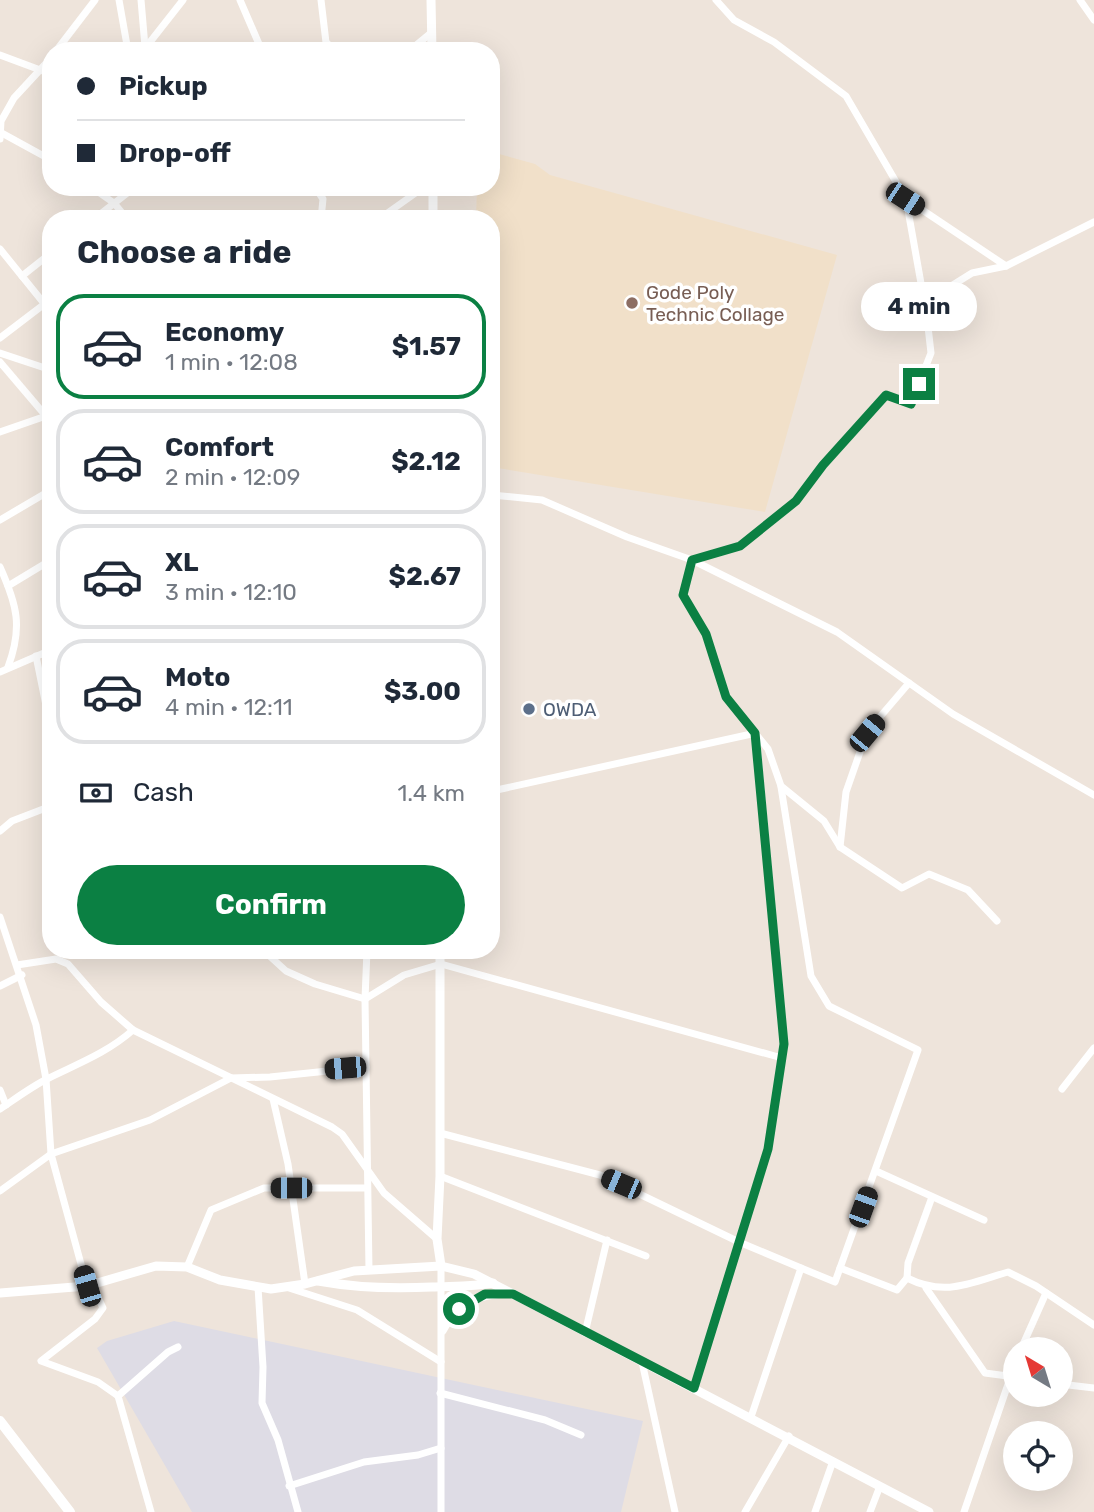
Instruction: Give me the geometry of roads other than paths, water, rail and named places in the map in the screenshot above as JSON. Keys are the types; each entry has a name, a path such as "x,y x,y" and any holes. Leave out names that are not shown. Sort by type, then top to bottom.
{"main road":[{"path":"0,1421 52,1485 70,1512"}],"street":[{"path":"63,42 96,0"},
{"path":"119,0 126,42"},
{"path":"141,0 144,42"},
{"path":"150,42 183,0"},
{"path":"240,0 258,42"},
{"path":"321,0 327,42"},
{"path":"431,0 432,42"},
{"path":"692,560 740,546 796,501 823,465 886,395 911,404 931,353 905,199 846,96 774,41 734,20 716,0"},
{"path":"1080,0 1094,20"},
{"path":"420,42 431,33"},
{"path":"0,55 41,70 14,98 1,121 1,135 42,156"},
{"path":"104,196 120,210"},
{"path":"105,210 123,196"},
{"path":"392,210 411,196"},
{"path":"905,199 1006,266"},
{"path":"927,317 948,288 972,273 1006,266 1094,222"},
{"path":"0,249 42,296"},
{"path":"22,276 42,260"},
{"path":"0,338 42,305"},
{"path":"0,353 42,367"},
{"path":"0,362 42,412"},
{"path":"0,432 42,421"},
{"path":"0,520 42,495"},
{"path":"500,496 542,500 627,537 692,560 837,632 953,714 1094,795"},
{"path":"440,1133 600,1175 739,1242 835,1282 918,1049 829,1006 811,976 781,786 768,749 726,697 706,634 683,595 692,560"},
{"path":"8,586 42,565"},
{"path":"0,567 15,602 19,638 9,667"},
{"path":"0,672 42,654"},
{"path":"36,656 42,686"},
{"path":"840,847 846,792 867,733 909,683"},
{"path":"500,790 755,733"},
{"path":"694,1388 768,1149 784,1044 755,733"},
{"path":"781,786 824,821 840,847 902,888 929,874 968,890 997,920"},
{"path":"0,831 12,821 42,809"},
{"path":"0,917 22,975 46,1079 51,1154 87,1286 95,1291 103,1308 94,1319 41,1361 98,1382 118,1396 151,1512"},
{"path":"17,965 51,959 68,964 101,1002 133,1030 342,1134 384,1193 437,1239"},
{"path":"273,959 286,971 315,984 365,999 404,975 441,964 782,1058"},
{"path":"367,959 369,1270"},
{"path":"441,959 440,1176 437,1239 441,1266 441,1512"},
{"path":"0,986 22,975"},
{"path":"0,1090 3,1107 46,1079 107,1049 133,1030"},
{"path":"1062,1089 1094,1048"},
{"path":"0,1191 51,1154 150,1120 231,1077 270,1077 366,1066"},
{"path":"273,1099 291,1188 305,1284"},
{"path":"876,1171 984,1220"},
{"path":"440,1176 646,1256"},
{"path":"187,1267 211,1210 264,1188 367,1188"},
{"path":"841,1268 897,1290 907,1278 908,1263 932,1196"},
{"path":"585,1333 607,1240"},
{"path":"0,1293 87,1286 156,1266 187,1267 220,1280 258,1287 288,1287 369,1270 441,1266 474,1274 493,1283 585,1333 789,1436 929,1512"},
{"path":"751,1417 801,1268"},
{"path":"907,1278 926,1287 950,1289 1008,1272 1094,1325"},
{"path":"316,1280 361,1289 467,1288 493,1283"},
{"path":"258,1287 264,1367 262,1403 278,1440 298,1512"},
{"path":"288,1287 357,1310 441,1362"},
{"path":"926,1287 985,1373 1003,1376"},
{"path":"1026,1337 1046,1293"},
{"path":"441,1335 459,1309 471,1301 485,1294 513,1294"},
{"path":"118,1396 168,1352 178,1347"},
{"path":"642,1362 675,1512"},
{"path":"1073,1386 1094,1388"},
{"path":"440,1393 545,1420 581,1435"},
{"path":"964,1512 1003,1402"},
{"path":"745,1512 789,1436"},
{"path":"289,1486 364,1462 418,1455 440,1448"},
{"path":"815,1512 833,1461"},
{"path":"870,1512 880,1486"}],"place":[{"name":"Gode Poly Technic Collage","path":"632,303"},
{"name":"OWDA","path":"529,709"}]}
